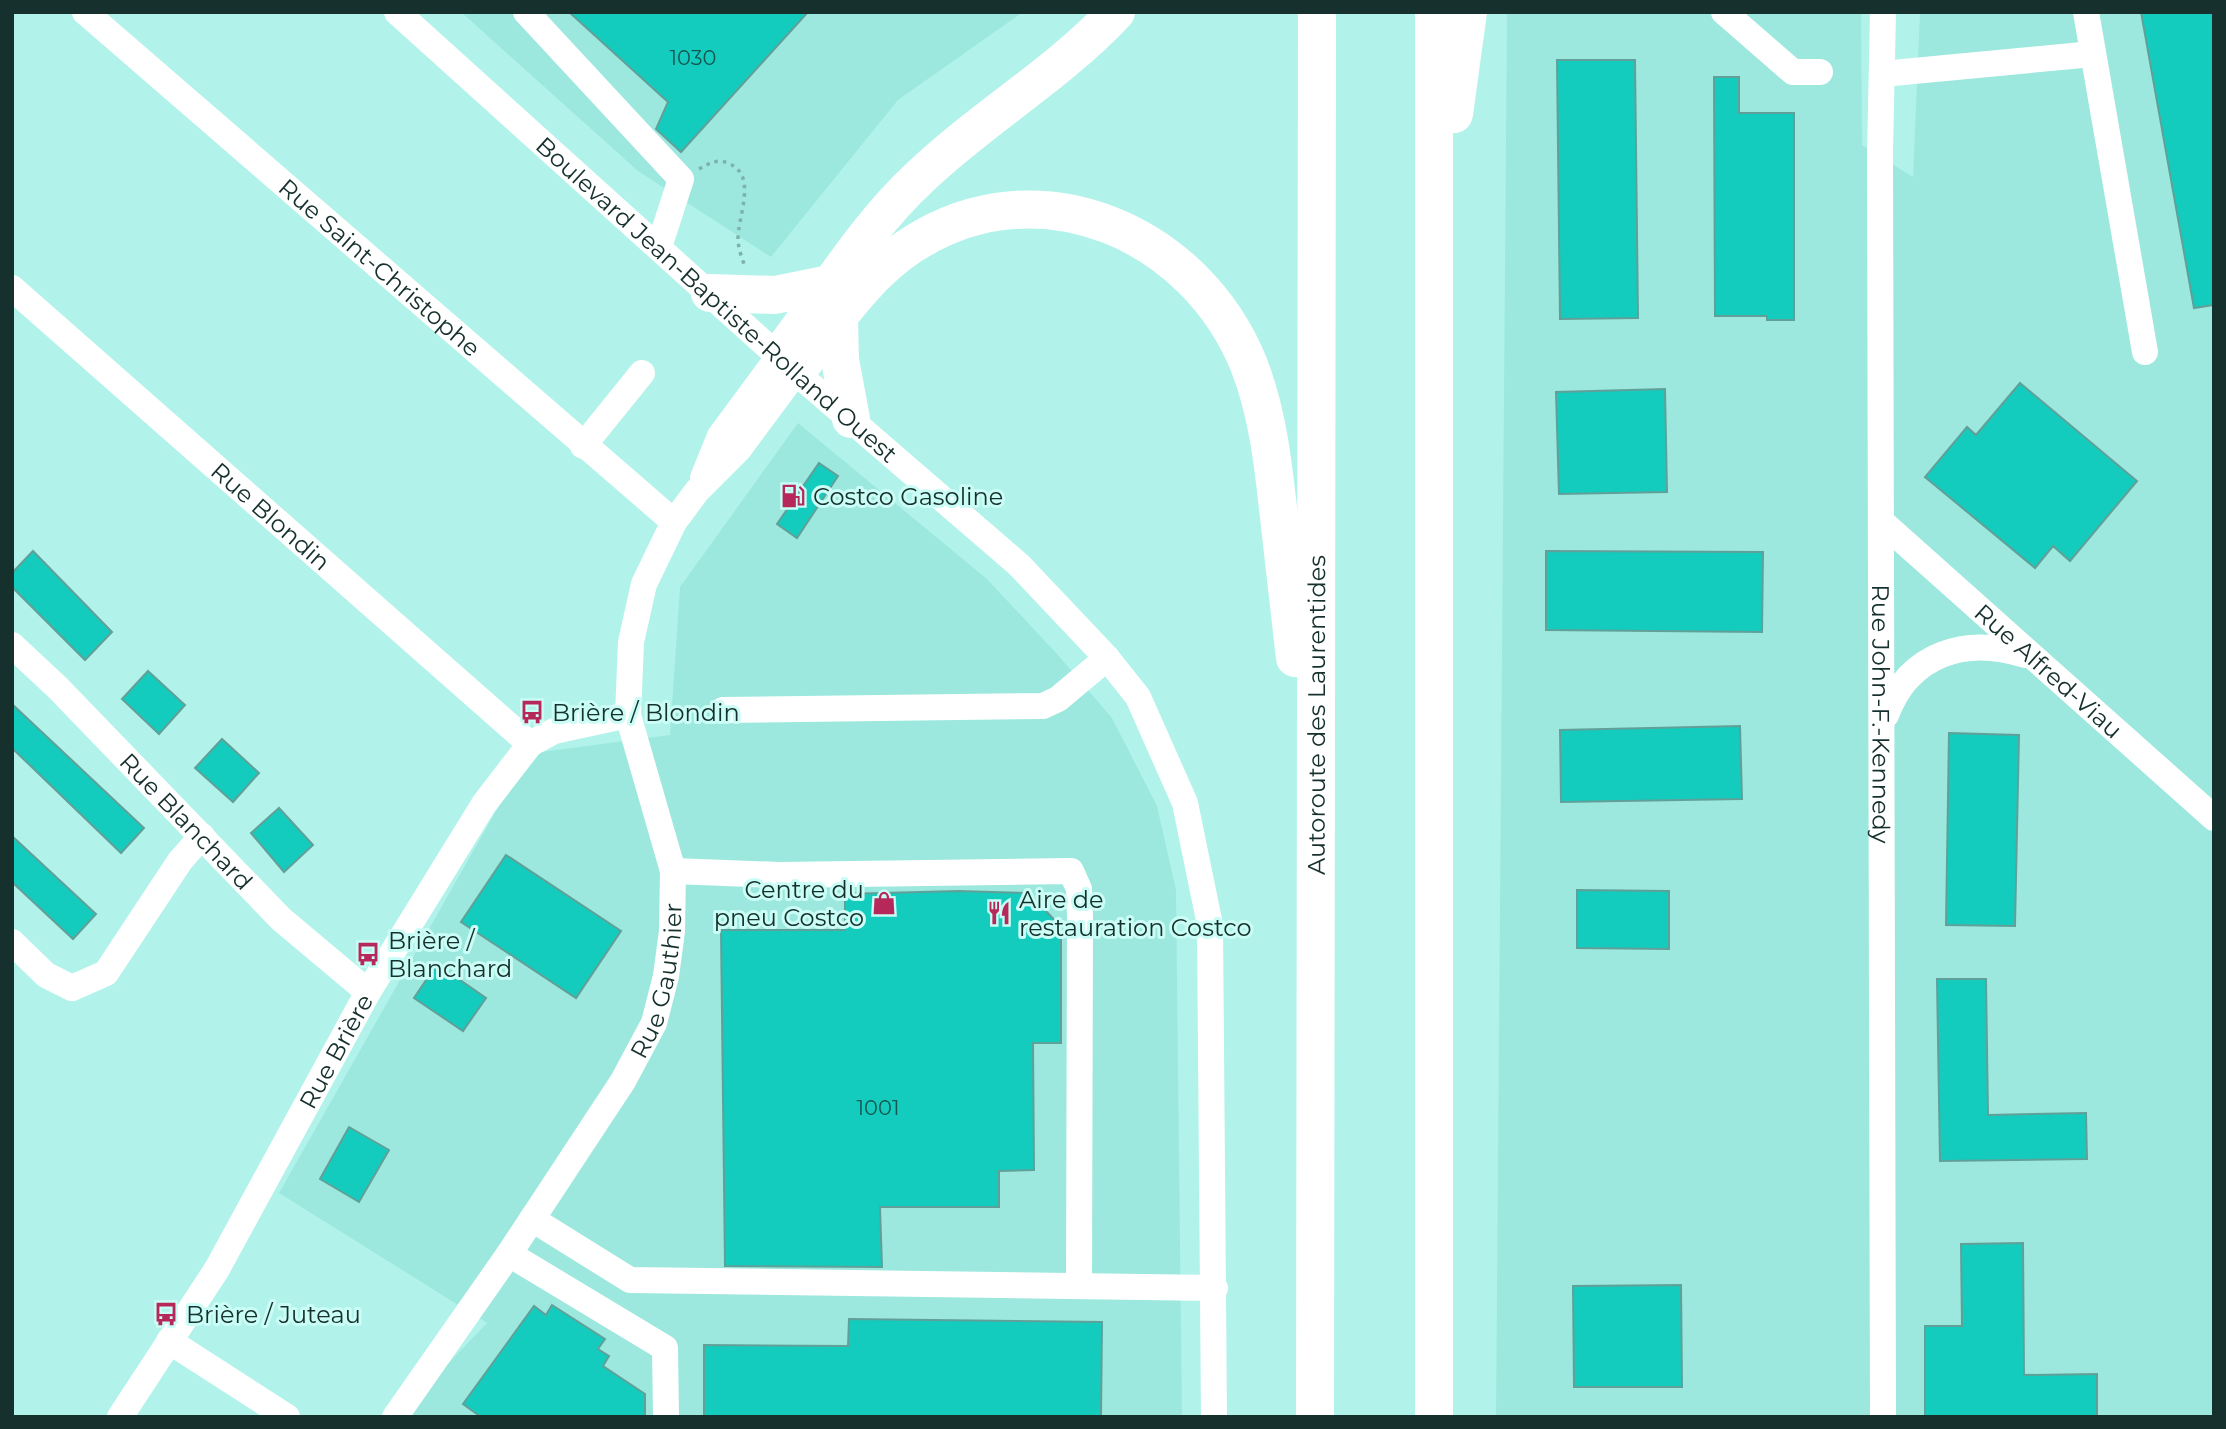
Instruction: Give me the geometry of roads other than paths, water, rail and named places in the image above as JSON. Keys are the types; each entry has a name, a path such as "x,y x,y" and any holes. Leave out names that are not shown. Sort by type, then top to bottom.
{"highway":[{"path":"788,364 834,301 881,218 917,179 1069,57 1116,12"},
{"name":"Autoroute des Laurentides","path":"1315,1417 1317,12"},
{"path":"1434,12 1434,1417"},
{"path":"1434,269 1468,12"},
{"path":"710,293 775,295 834,301 868,282 913,244 962,221 1020,211 1074,215 1120,228 1162,252 1204,289 1238,342 1256,383 1266,426 1315,831"},
{"path":"834,301 840,360 852,419"}],"street":[{"name":"Rue Saint-Christophe","path":"85,12 583,446 674,522"},
{"path":"526,12 681,179 659,247"},
{"path":"1724,12 1793,72 1820,72"},
{"name":"Rue John-F.-Kennedy","path":"1883,12 1884,1417"},
{"path":"2085,12 2145,352"},
{"name":"Boulevard Jean-Baptiste-Rolland Ouest","path":"402,16 788,364 1019,565 1107,658 1138,697 1185,803 1210,925 1214,1417"},
{"path":"1882,74 2093,54"},
{"name":"Rue Blondin","path":"12,288 530,744"},
{"name":"Rue Gauthier","path":"395,1417 509,1254 623,1082 654,1023 666,976 672,931 673,871 628,715 631,642 644,584 674,522 697,491 739,449 788,364"},
{"path":"583,446 642,373"},
{"name":"Rue Alfred-Viau","path":"1883,523 2030,657 2214,818"},
{"name":"Rue Blanchard","path":"12,645 281,919 368,992"},
{"path":"1883,722 1907,677 1928,660 1952,651 1980,648 2002,648 2030,657"},
{"path":"723,710 1043,706 1058,699 1107,658"},
{"name":"Rue Brière","path":"120,1417 216,1269 368,992 484,804 530,744 554,731 628,715"},
{"path":"12,942 46,975 72,988 106,973 180,861 202,836"},
{"path":"673,871 769,875 1071,871 1079,889 1080,917 1079,1286"},
{"path":"532,1219 630,1280 1215,1288"},
{"path":"509,1254 665,1348 666,1417"},
{"path":"169,1341 288,1417"}],"place":[{"name":"Costco Gasoline","path":"793,496"},
{"name":"Brière / Blondin","path":"532,712"},
{"name":"Centre du pneu Costco","path":"884,903"},
{"name":"Aire de restauration Costco","path":"999,913"},
{"name":"Brière / Blanchard","path":"368,954"},
{"name":"Brière / Juteau","path":"166,1314"}]}
